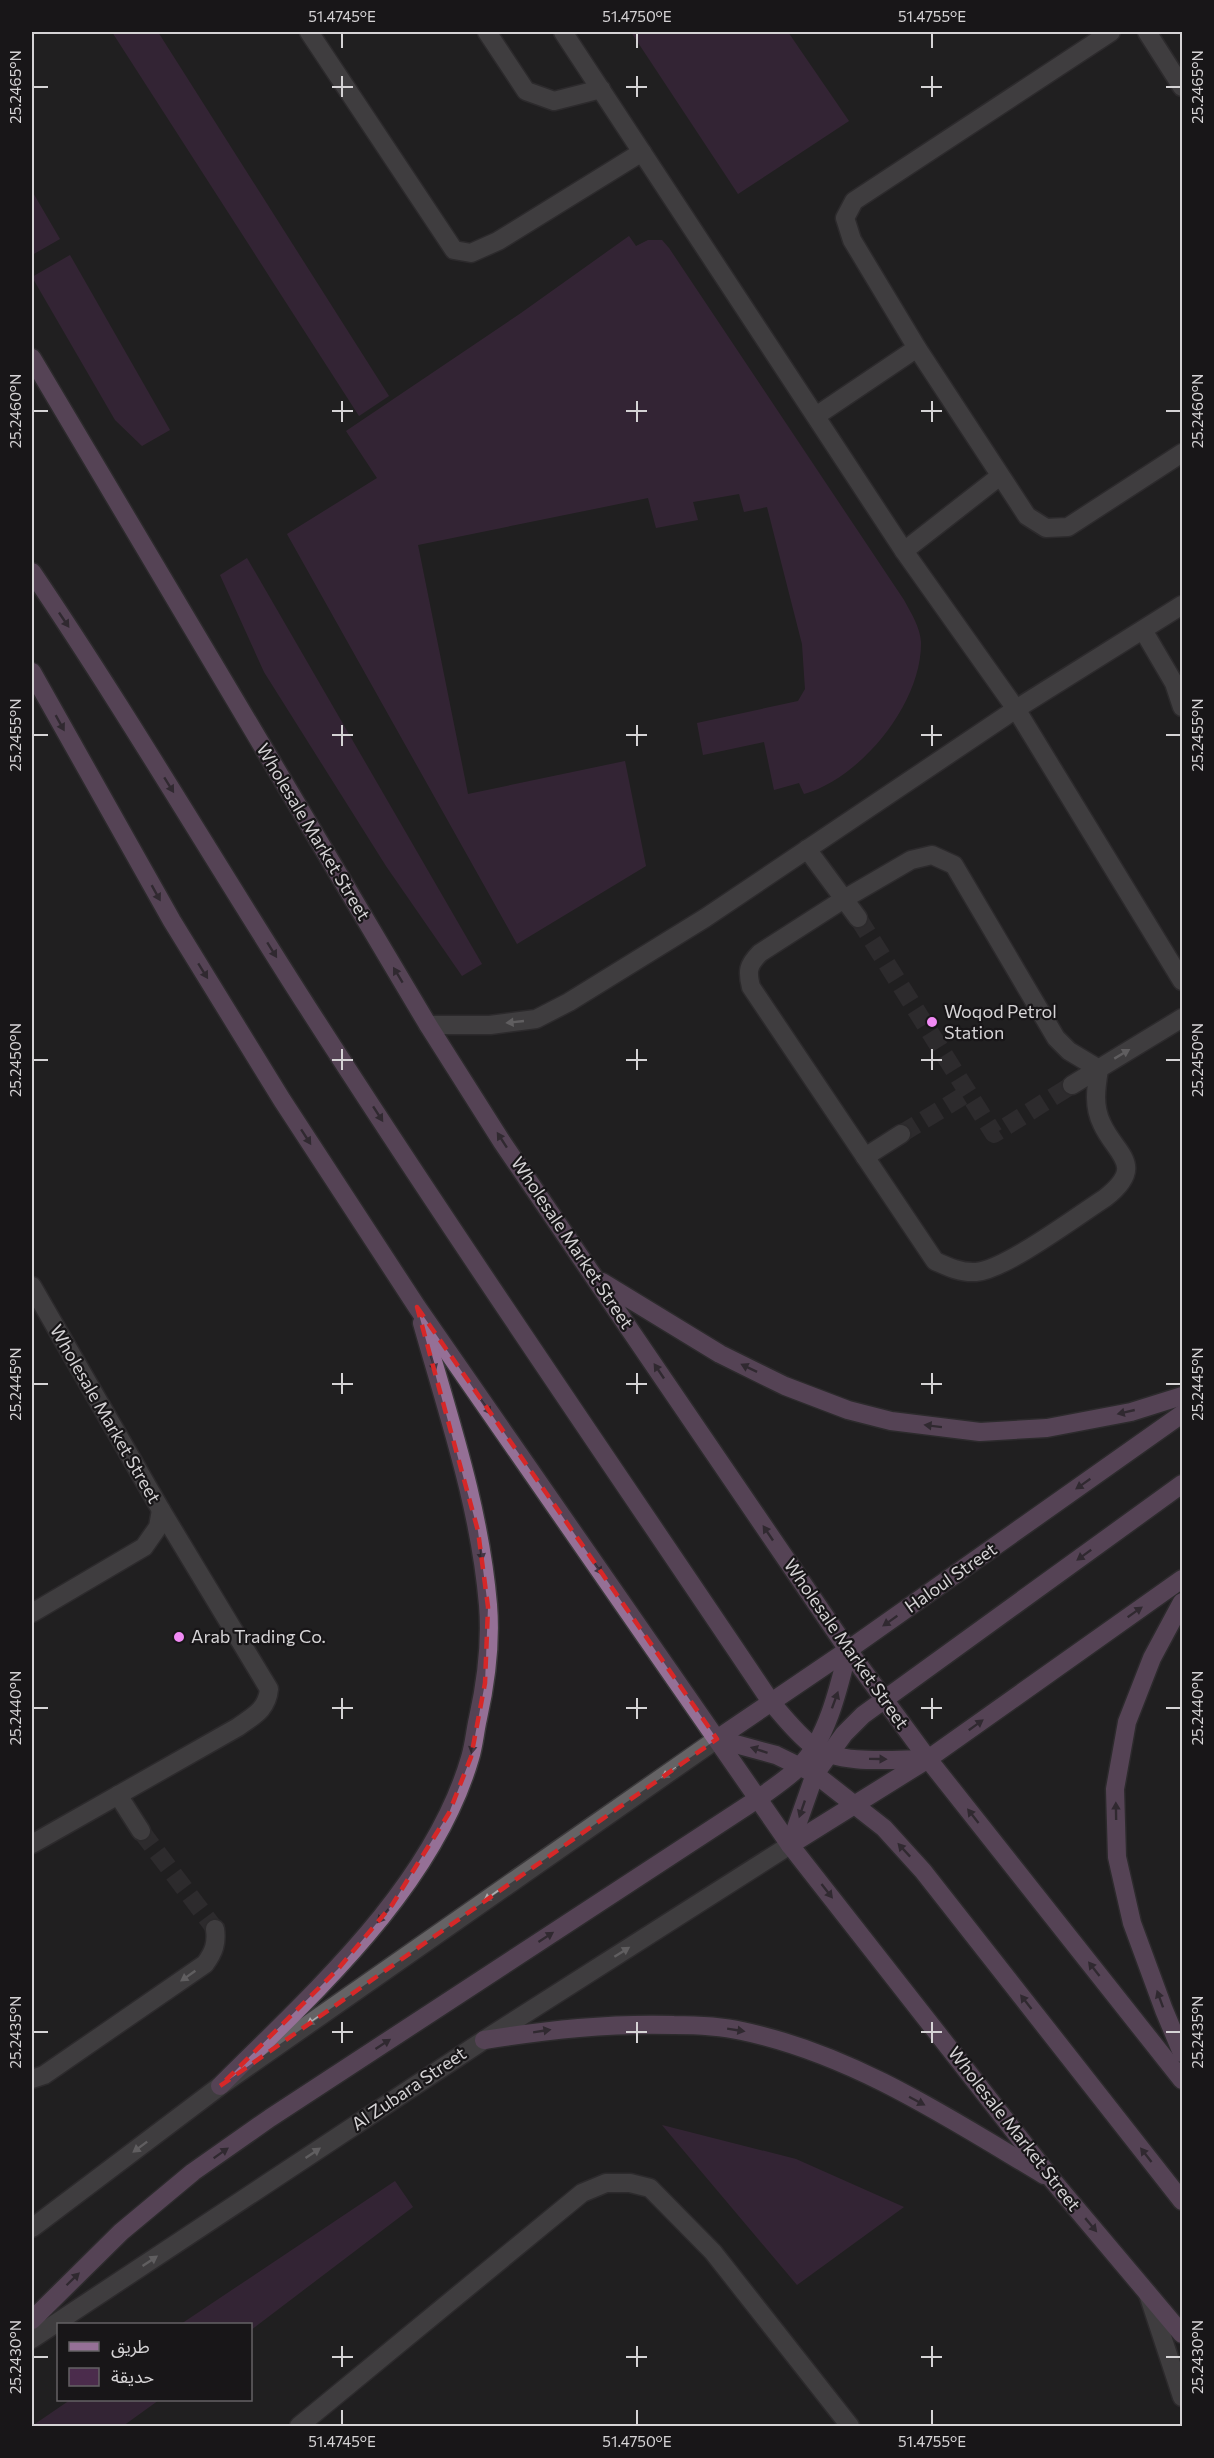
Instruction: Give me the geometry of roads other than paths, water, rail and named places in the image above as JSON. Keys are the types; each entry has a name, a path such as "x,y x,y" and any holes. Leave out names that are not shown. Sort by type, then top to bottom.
{"main road":[{"name":"Wholesale Market Street","path":"32,358 428,1025 502,1142 848,1650 928,1759 1182,2080"},
{"path":"32,572 89,658 307,1007 494,1291 771,1702 796,1731 821,1750 879,1759 928,1759"},
{"name":"Wholesale Market Street","path":"32,672 172,921 282,1100 417,1307 790,1845 1054,2182 1182,2334"},
{"path":"596,1278 720,1354 748,1368 785,1386 848,1410 891,1422 980,1432 1047,1428 1131,1412 1182,1396"},
{"path":"220,2086 338,1969 392,1905 449,1813 471,1757 485,1683 488,1607 478,1531 462,1464 417,1307"},
{"name":"Haloul Street","path":"717,1739 848,1650 1182,1414"},
{"path":"821,1750 844,1734 884,1699 1182,1484"},
{"path":"790,1845 928,1759 1182,1579"},
{"path":"1182,1602 1152,1658 1127,1722 1115,1789 1117,1857 1132,1923 1182,2053"},
{"path":"790,1845 808,1769 821,1750 848,1650"},
{"path":"717,1739 748,1746 808,1769 884,1828 923,1871 1182,2201"},
{"path":"32,2320 122,2232 193,2172 270,2118 759,1798 808,1769"},
{"path":"484,2040 561,2028 628,2023 693,2025 741,2030 783,2042 861,2071 952,2119 1054,2182"}],"street":[{"path":"309,32 454,250 471,253 498,241 642,152"},
{"path":"487,32 526,91 554,101 601,89"},
{"path":"563,32 904,551 1016,709 1182,981"},
{"path":"1112,32 854,201 845,219 852,240 917,348 1027,516 1046,528 1068,527 1182,453"},
{"path":"1147,32 1182,87"},
{"path":"816,416 917,348"},
{"path":"904,551 1000,476"},
{"path":"428,1025 489,1025 536,1019 569,1002 644,957 1016,709 1182,605"},
{"path":"1143,630 1174,683 1182,707"},
{"path":"807,849 858,918"},
{"path":"932,855 954,865 1056,1038 1069,1051 1099,1069 1095,1104 1102,1124 1122,1152 1125,1162 1124,1176 1117,1188 1105,1198 999,1265 976,1272 953,1270 935,1261 751,987 748,974 750,964 760,953 844,899 911,860 932,855"},
{"path":"1072,1085 1182,1018"},
{"path":"865,1157 901,1134"},
{"name":"Wholesale Market Street","path":"32,1286 161,1510 269,1689 268,1700 264,1708 238,1727 32,1844"},
{"name":"Wholesale Market Street","path":"32,1613 144,1547 158,1527 161,1510"},
{"path":"32,2228 220,2086 717,1739"},
{"path":"118,1795 141,1831"},
{"name":"Al Zubara Street","path":"32,2339 484,2040 790,1845"},
{"path":"32,2079 44,2075 205,1964 213,1953 216,1940 215,1929"},
{"path":"299,2427 582,2193 606,2184 630,2184 650,2188 713,2252 850,2427"},
{"name":"Wholesale Market Street","path":"1148,2292 1182,2397"}],"tunnel":[{"path":"858,918 994,1134 1072,1085"},
{"path":"901,1134 968,1093"},
{"path":"141,1831 215,1929"}],"place":[{"name":"Woqod Petrol Station","path":"932,1022"},
{"name":"Arab Trading Co.","path":"179,1637"}]}
